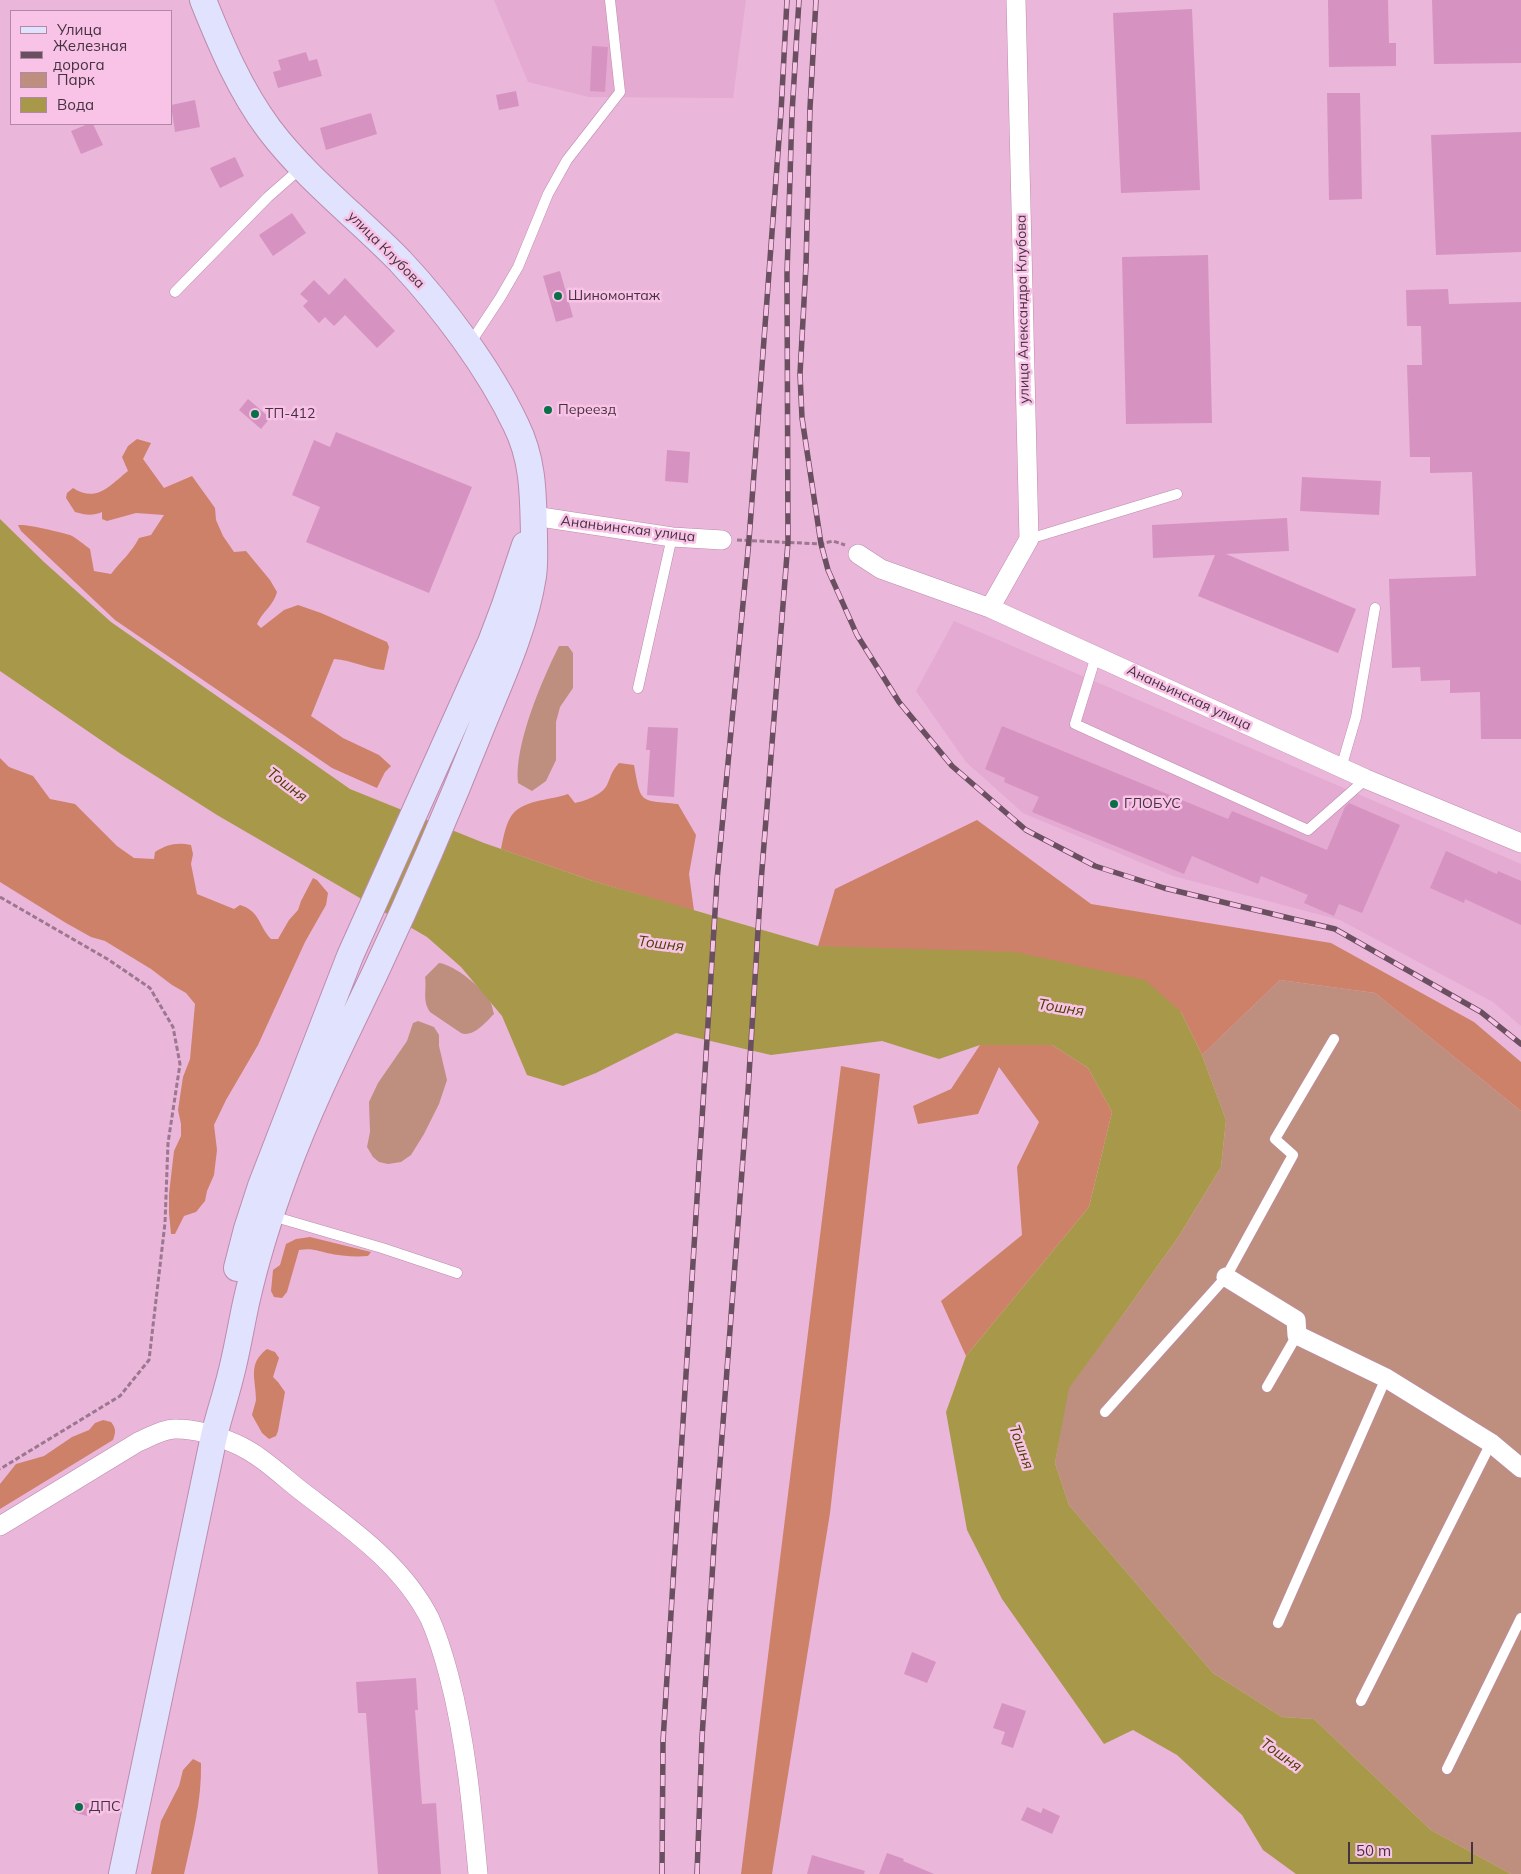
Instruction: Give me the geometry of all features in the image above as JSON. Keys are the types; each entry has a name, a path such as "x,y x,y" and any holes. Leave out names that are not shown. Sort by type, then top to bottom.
{"main road":[{"name":"улица Клубова","path":"203,0 221,44 244,91 269,129 302,167 411,273 468,346 503,400 522,437 532,475 534,502 534,571 525,610 511,652 455,793 376,970 313,1102 286,1172 261,1245 232,1372 214,1436"},
{"path":"122,1874 214,1436 217,1354 246,1229 350,956 491,642 534,516"}],"street":[{"name":"улица Александра Клубова","path":"1016,0 1029,539"},
{"name":"Ананьинская улица","path":"534,516 672,537 722,540"},
{"path":"990,608 1029,539"},
{"name":"Ананьинская улица","path":"858,554 881,569 990,608 1341,768 1521,843"},
{"path":"1226,1277 1296,1320 1297,1335 1386,1378 1491,1443 1521,1468"},
{"path":"0,1526 138,1442 176,1428 214,1436 237,1444 260,1459 358,1535 388,1562 416,1597 433,1628 455,1700 468,1770 478,1874"}],"lane":[{"path":"468,346 518,267 548,194 567,160 620,92 610,0"},
{"path":"175,292 268,197 302,167"},
{"path":"1029,539 1177,494"},
{"path":"638,688 672,537"},
{"path":"1341,768 1356,718 1375,608"},
{"path":"1096,656 1074,724 1308,830 1366,779"},
{"path":"1105,1412 1226,1277 1293,1155 1275,1139 1334,1039"},
{"path":"270,1216 382,1248 457,1273"},
{"path":"1267,1387 1297,1335"},
{"path":"1278,1622 1386,1378"},
{"path":"1361,1701 1491,1443"},
{"path":"1447,1769 1521,1618"}],"path":[{"path":"722,540 821,544 833,541 843,544 858,554"},
{"path":"0,897 109,960 150,988 173,1027 180,1064 168,1144 164,1223 149,1360 120,1396 0,1469"}],"shaded area":[{"path":"494,0 746,0 733,98 589,97 528,82"},
{"path":"137,439 151,443 143,459 164,488 192,476 215,508 216,520 223,536 234,552 246,551 270,580 277,592 257,624 261,628 284,610 298,605 387,642 389,647 384,670 334,659 311,716 343,738 379,755 391,766 385,772 377,788 332,768 115,620 21,531 18,525 70,535 90,549 94,571 111,574 139,538 151,535 164,515 136,513 107,521 102,519 102,512 89,515 75,512 66,498 67,493 73,488 89,494 109,487 128,471 122,457 128,446"},
{"path":"954,621 1521,864 1521,1026 1493,1002 1340,920 1173,876 1023,813 966,762 916,691"},
{"path":"0,758 9,767 33,776 50,799 75,804 117,846 134,858 154,859 155,852 168,845 191,845 193,854 191,864 197,894 234,909 240,905 247,908 255,915 271,939 278,939 289,920 298,910 313,878 328,893 326,905 305,942 258,1045 226,1100 214,1125 217,1150 214,1175 205,1201 196,1212 184,1216 175,1234 171,1234 169,1194 174,1151 181,1136 178,1110 183,1077 190,1059 195,1004 186,993 151,969 105,941 91,937 66,923 0,882"},
{"path":"619,763 634,765 638,787 644,798 656,802 678,804 696,835 689,874 694,911 593,881 501,849 508,822 521,807 536,801 568,794 575,803 593,797 605,789"},
{"path":"977,820 1091,904 1331,943 1474,1022 1521,1062 1521,1111 1375,993 1280,980 1202,1055 1181,1012 818,946 835,889"},
{"path":"980,1045 1052,1045 1088,1068 1112,1112 1089,1207 966,1356 941,1301 1022,1235 1017,1167 1039,1122 999,1067 978,1114 918,1124 913,1106 951,1089"},
{"path":"841,1066 880,1074 830,1513 772,1874 741,1874"},
{"path":"310,1237 371,1252 368,1256 342,1256 306,1249 299,1250 287,1292 282,1298 274,1297 271,1291 273,1270 280,1265 286,1244 296,1239"},
{"path":"267,1349 275,1352 279,1358 273,1377 285,1392 278,1431 276,1436 269,1439 262,1433 252,1415 256,1400 255,1366 257,1360"},
{"path":"103,1420 111,1422 115,1428 113,1440 0,1509 0,1484 16,1464 44,1456 72,1437 89,1430 95,1423"},
{"path":"193,1759 201,1763 200,1791 184,1874 151,1874 161,1821 179,1786 183,1770"}],"green space":[{"path":"559,646 568,646 573,653 573,688 560,707 556,722 556,760 546,781 532,791 518,783 520,750 538,694"},
{"path":"439,963 453,968 468,978 482,991 491,1003 494,1014 475,1031 466,1034 461,1033 430,1012 425,999 425,977"},
{"path":"1280,980 1375,993 1521,1111 1521,1874 1511,1874 1431,1830 1314,1719 1282,1717 1213,1673 1069,1505 1055,1463 1068,1388 1179,1236 1221,1167 1226,1120 1202,1055"},
{"path":"418,1021 434,1027 439,1035 439,1046 447,1080 439,1104 411,1155 401,1162 388,1164 379,1162 373,1157 367,1147 370,1132 369,1102 378,1083 407,1041 413,1023"}],"water":[{"name":"Тошня","path":"0,519 44,562 111,622 350,789 484,843 593,881 818,946 1015,952 1145,980 1181,1012 1202,1055 1226,1120 1221,1167 1179,1236 1069,1388 1055,1463 1069,1505 1213,1673 1282,1717 1314,1719 1431,1830 1511,1874 1296,1874 1263,1850 1242,1815 1177,1755 1133,1730 1104,1744 1002,1599 967,1530 946,1412 966,1356 1089,1207 1112,1112 1088,1068 1052,1045 980,1045 939,1059 882,1041 771,1055 676,1033 596,1073 563,1086 527,1075 502,1016 461,967 427,937 217,815 121,754 0,671"}],"building":[{"path":"1328,0 1388,0 1389,43 1396,43 1396,66 1329,67"},
{"path":"1432,0 1521,0 1521,63 1434,64"},
{"path":"1192,9 1200,190 1121,193 1113,13"},
{"path":"592,46 608,47 605,92 590,91"},
{"path":"306,52 309,61 317,59 322,76 278,88 273,72 281,70 278,60"},
{"path":"516,91 519,106 499,110 496,95"},
{"path":"1327,93 1360,93 1362,199 1329,200"},
{"path":"195,100 200,127 175,132 172,105"},
{"path":"371,113 377,134 326,150 320,128"},
{"path":"86,125 93,125 103,145 81,154 71,131"},
{"path":"1521,132 1521,252 1436,255 1431,135"},
{"path":"235,157 244,176 220,188 210,168"},
{"path":"292,213 306,233 273,256 259,235"},
{"path":"1208,255 1212,423 1126,424 1122,257"},
{"name":"Шиномонтаж","path":"560,271 573,317 556,322 543,276"},
{"path":"345,278 395,331 377,348 345,315 334,326 325,317 319,323 303,306 308,301 300,294 314,280 329,295"},
{"path":"1448,289 1449,304 1521,302 1521,739 1481,739 1480,692 1450,693 1450,680 1421,681 1420,667 1392,668 1389,579 1476,576 1472,472 1430,473 1430,457 1410,457 1407,365 1422,365 1421,326 1407,326 1406,290"},
{"name":"ТП-412","path":"248,399 270,418 261,429 239,410"},
{"path":"336,432 472,487 429,593 306,542 320,507 292,495 314,440 330,447"},
{"path":"667,450 690,452 688,483 665,481"},
{"path":"1302,477 1381,481 1379,515 1300,511"},
{"path":"1287,518 1289,551 1226,554 1356,609 1338,653 1198,596 1215,555 1153,558 1152,525"},
{"path":"1002,726 1228,819 1232,811 1327,850 1345,807 1349,803 1400,825 1362,913 1339,904 1334,916 1304,903 1308,895 1261,876 1258,884 1192,856 1184,874 1032,812 1039,797 1004,782 1005,778 985,769"},
{"path":"648,727 678,728 674,797 647,795 650,750 646,750"},
{"path":"1446,851 1497,874 1498,871 1521,881 1521,925 1465,899 1464,903 1430,888"},
{"path":"912,1652 936,1662 927,1683 904,1674"},
{"path":"416,1678 418,1710 415,1710 422,1804 436,1803 441,1874 378,1874 366,1713 358,1713 356,1682"},
{"path":"1002,1703 1026,1711 1013,1748 1001,1744 1005,1732 993,1728"},
{"name":"ДПС","path":"77,1800 90,1804 87,1816 73,1812"},
{"path":"1027,1807 1041,1813 1043,1808 1060,1816 1052,1834 1021,1820"},
{"path":"887,1853 904,1859 903,1861 934,1874 879,1874"},
{"path":"812,1855 865,1871 864,1874 807,1874"}],"railway":[{"path":"662,1874 663,1741 717,880 749,540 781,112 787,0"},
{"path":"697,1874 702,1738 715,1529 748,1091 761,882 788,542 787,274 792,113 799,0"},
{"path":"816,0 800,374 802,418 821,544 828,570 857,635 899,702 952,766 1026,830 1095,866 1164,888 1335,929 1481,1012 1521,1044"}],"place":[{"name":"Шиномонтаж","path":"558,296"},
{"name":"Переезд","path":"548,410"},
{"name":"ТП-412","path":"255,414"},
{"name":"ГЛОБУС","path":"1114,804"},
{"name":"ДПС","path":"79,1807"}]}
